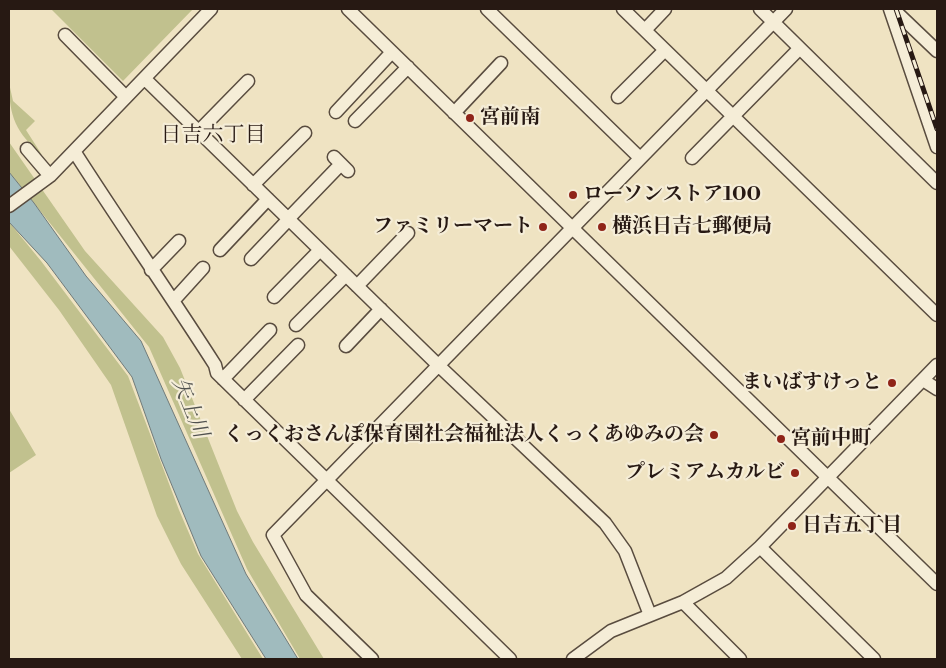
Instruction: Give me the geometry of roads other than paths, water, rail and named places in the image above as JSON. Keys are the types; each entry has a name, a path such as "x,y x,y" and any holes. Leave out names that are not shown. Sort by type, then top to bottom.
{"street":[{"path":"9,206 48,177 211,9"},
{"path":"348,9 937,584"},
{"path":"488,9 640,158"},
{"path":"623,9 937,314"},
{"path":"644,30 665,9"},
{"path":"760,9 937,183"},
{"path":"372,659 306,595 273,535 786,9"},
{"path":"892,9 937,51"},
{"path":"892,9 937,147"},
{"path":"65,35 126,97"},
{"path":"692,158 799,49"},
{"path":"625,95 665,50"},
{"path":"336,112 392,52"},
{"path":"454,112 495,66"},
{"path":"355,121 408,67"},
{"path":"145,79 438,365 605,524 625,551 650,615"},
{"path":"199,131 248,82"},
{"path":"253,185 305,133"},
{"path":"27,149 40,162 48,177"},
{"path":"74,151 151,270 174,300 215,365 217,373 510,659"},
{"path":"251,259 341,164"},
{"path":"220,250 268,199"},
{"path":"151,270 179,241"},
{"path":"357,286 404,241"},
{"path":"274,297 320,250"},
{"path":"174,300 203,268"},
{"path":"296,325 346,275"},
{"path":"346,346 381,309"},
{"path":"223,379 270,330"},
{"path":"244,400 298,345"},
{"path":"573,659 611,631 683,602 726,578 760,547 937,365"},
{"path":"923,380 937,389"},
{"path":"760,547 874,659"},
{"path":"683,602 740,659"}],"water":[{"name":"矢上川","path":"9,172 34,203 86,276 141,341 246,574 298,659 266,659 201,556 161,459 132,377 47,263 9,222"}],"railway":[{"path":"896,9 937,129"}],"place":[{"name":"宮前南","path":"470,118"},
{"name":"ローソンストア100","path":"573,195"},
{"name":"ファミリーマート","path":"543,227"},
{"name":"横浜日吉七郵便局","path":"602,227"},
{"name":"まいばすけっと","path":"892,383"},
{"name":"くっくおさんぽ保育園社会福祉法人くっくあゆみの会","path":"714,435"},
{"name":"宮前中町","path":"781,439"},
{"name":"プレミアムカルビ","path":"795,473"},
{"name":"日吉五丁目","path":"792,526"}],"district":[{"name":"日吉六丁目","path":"213,136"}]}
